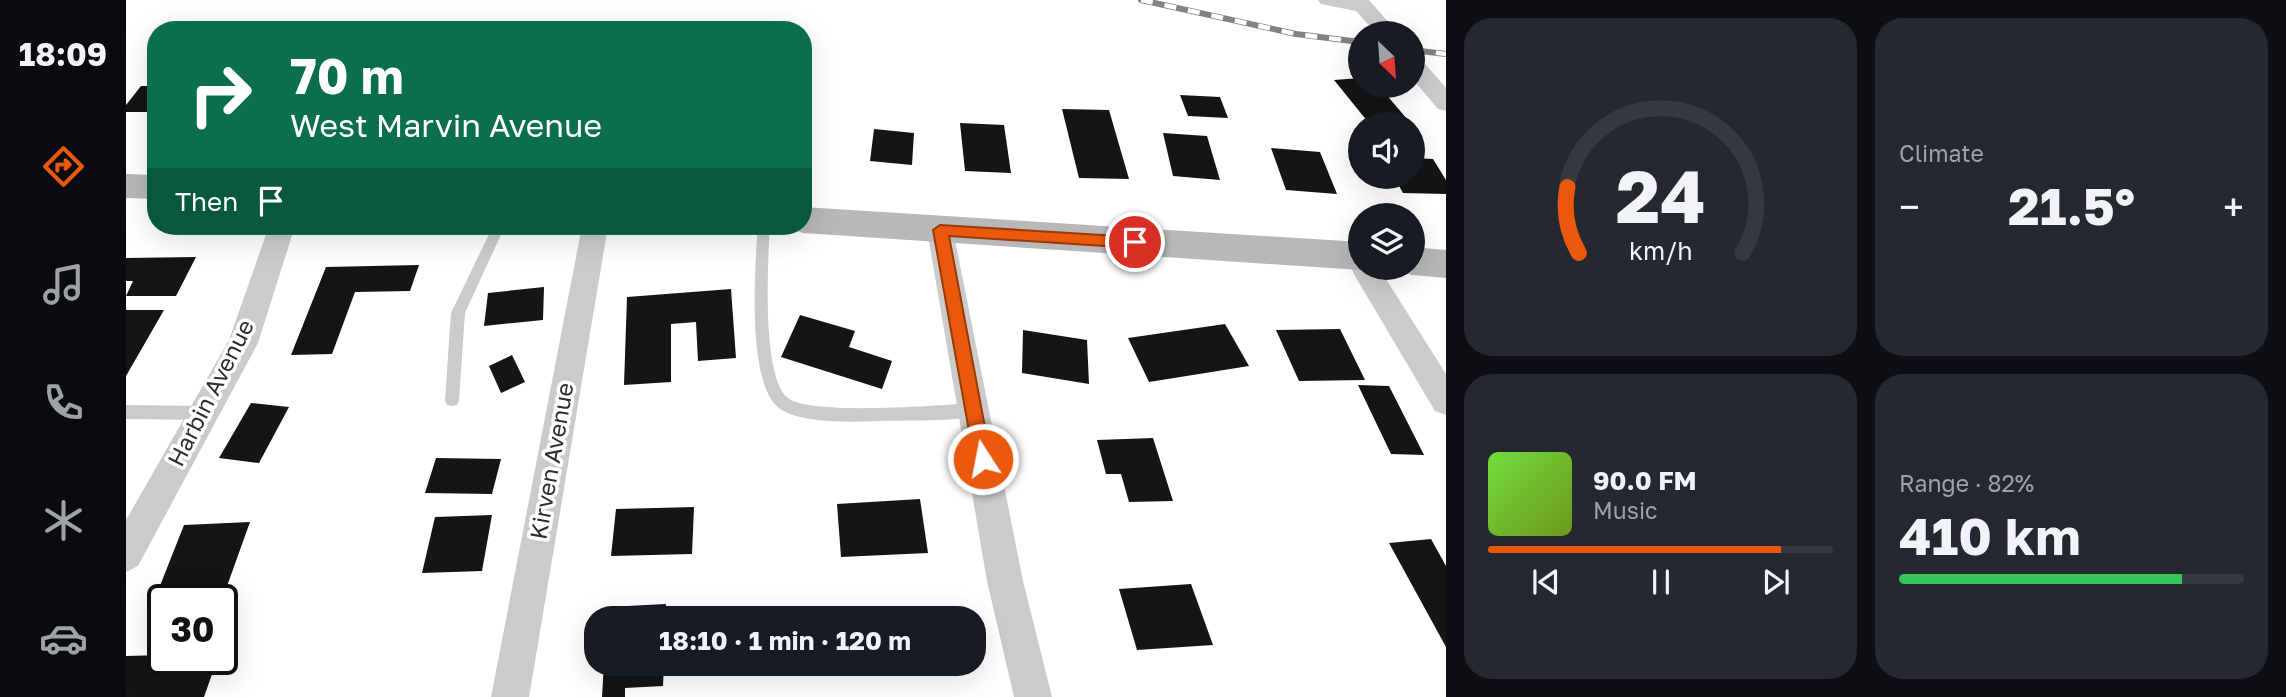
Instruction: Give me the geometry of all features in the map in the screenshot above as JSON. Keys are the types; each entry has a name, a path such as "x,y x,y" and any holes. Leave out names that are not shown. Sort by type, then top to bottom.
{"street":[{"path":"1328,0 1360,3 1376,21"},
{"path":"1425,78 1446,103"},
{"path":"126,186 147,187"},
{"path":"812,221 1348,259"},
{"path":"940,230 1005,581 1033,697"},
{"name":"Harbin Avenue","path":"126,554 243,343 279,235"},
{"name":"Kirven Avenue","path":"510,697 593,235"},
{"path":"1425,262 1446,264"},
{"path":"1373,280 1446,401"}],"lane":[{"path":"452,400 458,313 495,235"},
{"path":"764,235 761,312 768,370 775,394 785,405 805,412 855,414 974,410"},
{"path":"126,412 204,413"}],"building":[{"path":"1348,79 1348,97 1334,80"},
{"path":"141,86 147,86 147,112 126,112 126,105"},
{"path":"1180,95 1220,97 1228,118 1188,116"},
{"path":"1349,98 1389,98 1401,112 1360,112"},
{"path":"1062,109 1109,110 1129,179 1079,178"},
{"path":"960,123 1004,125 1011,173 965,171"},
{"path":"874,129 914,133 912,165 870,161"},
{"path":"1163,133 1207,136 1220,180 1173,176"},
{"path":"1271,148 1320,152 1337,194 1286,190"},
{"path":"1425,159 1433,159 1446,180 1446,194 1403,193 1401,189 1425,189"},
{"path":"196,257 176,296 126,296 133,281 126,281 126,258"},
{"path":"419,265 410,291 355,292 332,354 291,355 326,267"},
{"path":"544,287 543,320 484,326 488,293"},
{"path":"731,289 736,358 698,361 696,322 671,324 671,382 624,385 627,297"},
{"path":"126,310 164,310 126,376"},
{"path":"800,315 855,331 849,347 892,361 882,389 781,357"},
{"path":"1225,324 1249,366 1149,382 1128,338"},
{"path":"1340,329 1365,380 1299,381 1276,330"},
{"path":"1023,330 1087,340 1089,384 1022,373"},
{"path":"512,355 525,382 501,393 489,366"},
{"path":"1358,385 1389,386 1424,455 1391,454"},
{"path":"251,403 289,407 259,463 219,458"},
{"path":"1153,438 1173,501 1129,502 1121,474 1106,474 1097,440"},
{"path":"436,458 501,459 492,494 425,493"},
{"path":"920,499 928,553 841,557 837,504"},
{"path":"694,507 692,554 611,556 616,509"},
{"path":"492,515 482,571 422,573 435,517"},
{"path":"250,522 228,584 161,584 184,525"},
{"path":"1431,539 1446,566 1446,647 1389,543"},
{"path":"1191,584 1213,645 1137,650 1119,589"},
{"path":"666,604 666,606 627,606"},
{"path":"147,655 147,675 212,675 204,697 126,697 126,656"},
{"path":"603,676 663,676 663,686 625,688 625,697 602,697"}],"railway":[{"path":"1141,0 1296,34 1348,40"},
{"path":"1425,52 1446,54"}],"route":[{"path":"983,459 940,230 1135,242"}]}
